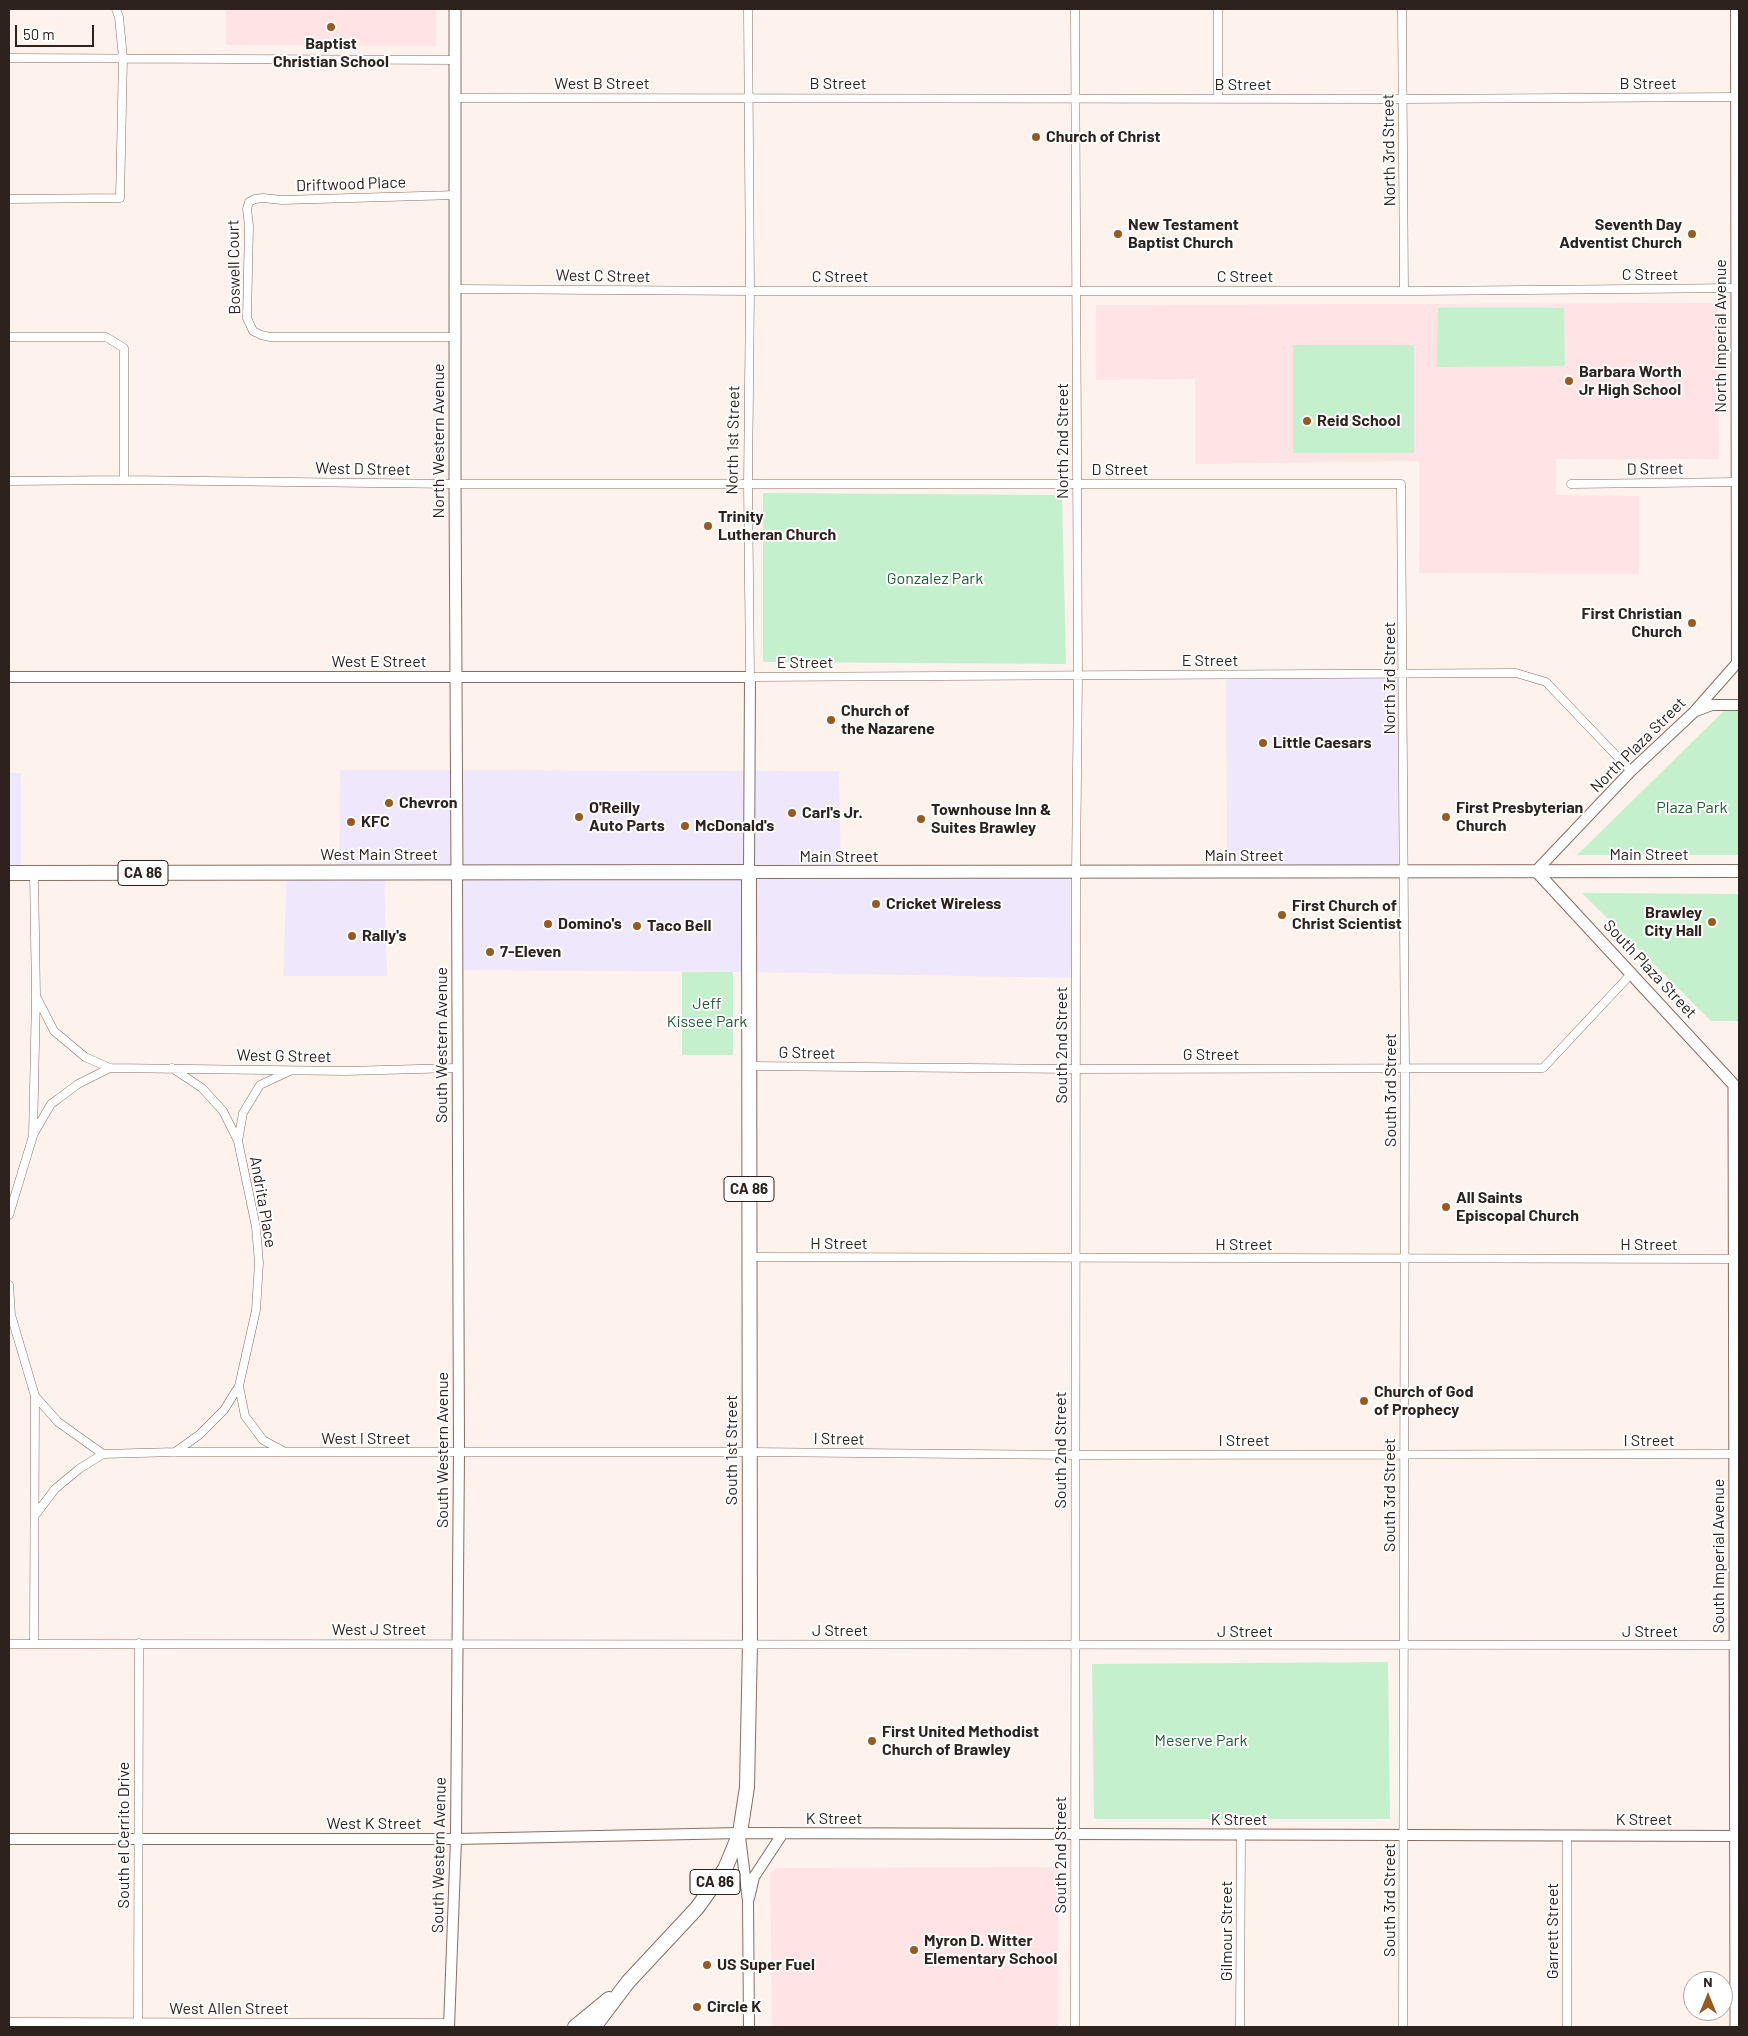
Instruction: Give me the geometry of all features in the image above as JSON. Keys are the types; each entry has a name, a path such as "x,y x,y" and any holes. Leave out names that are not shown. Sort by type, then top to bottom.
{"highway":[{"name":"West Main Street","path":"9,873 749,872"},
{"name":"South 1st Street","path":"740,1833 747,1787 750,1644 749,872"},
{"name":"CA 86","path":"594,2027 628,1982 696,1908 725,1869 740,1833"},
{"name":"CA 86","path":"575,2027 628,1982"}],"main road":[{"name":"North Western Avenue","path":"455,9 454,484 457,677 457,873"},
{"name":"South Plaza Street","path":"1536,871 1737,1082"},
{"name":"Main Street","path":"749,872 1404,873 1739,871"},
{"name":"South Imperial Avenue","path":"1736,2027 1737,1082"}],"street":[{"path":"9,199 120,198 123,58 120,18 116,9"},
{"name":"North 1st Street","path":"748,9 750,291 748,484 750,677 749,872"},
{"name":"North 2nd Street","path":"1075,9 1078,676 1076,873"},
{"path":"1218,9 1218,98"},
{"name":"North 3rd Street","path":"1402,9 1404,291"},
{"name":"North Imperial Avenue","path":"1736,9 1738,664"},
{"path":"9,58 456,60"},
{"name":"West B Street","path":"455,98 748,97"},
{"name":"B Street","path":"748,97 1402,99 1737,97"},
{"name":"Driftwood Place","path":"249,202 263,198 282,200 456,195"},
{"name":"Boswell Court","path":"249,202 246,209 249,226 247,318 253,331 270,337 455,337"},
{"name":"C Street","path":"750,291 1404,291 1738,288"},
{"name":"West C Street","path":"455,289 750,291"},
{"path":"9,337 106,337 124,348 124,480"},
{"name":"West D Street","path":"9,481 748,484"},
{"name":"D Street","path":"1571,484 1738,482"},
{"name":"D Street","path":"748,484 1401,484"},
{"name":"North 3rd Street","path":"1401,484 1404,675 1404,873"},
{"name":"North Plaza Street","path":"1536,871 1631,771 1693,713 1738,664"},
{"name":"E Street","path":"750,677 1516,673 1546,682 1631,771"},
{"name":"West E Street","path":"9,677 750,677"},
{"path":"1693,713 1712,705 1739,705"},
{"path":"9,1215 33,1136 36,996 34,873"},
{"name":"South Western Avenue","path":"449,2025 456,1839 459,1452 456,1068 457,873"},
{"name":"South 2nd Street","path":"1075,2027 1076,873"},
{"name":"South 3rd Street","path":"1403,2027 1404,873"},
{"name":"G Street","path":"750,1066 1075,1069 1543,1068 1632,973"},
{"name":"West G Street","path":"36,996 54,1031 85,1056 110,1068 346,1071 456,1068"},
{"name":"West G Street","path":"33,1136 51,1104 78,1084 110,1068"},
{"name":"Andrita Place","path":"172,1068 202,1088 223,1111 238,1141 256,1227 259,1263 256,1310 238,1386 218,1416 199,1435 175,1452"},
{"name":"Andrita Place","path":"238,1141 243,1113 260,1085 294,1070"},
{"name":"H Street","path":"749,1257 1737,1259"},
{"path":"9,1286 10,1314 35,1396 34,1644"},
{"name":"Andrita Place","path":"238,1386 245,1416 263,1440 287,1453"},
{"path":"35,1396 58,1422 103,1454 79,1469 56,1489 36,1514"},
{"name":"West I Street","path":"103,1454 175,1452 749,1452"},
{"name":"I Street","path":"749,1452 1075,1456 1737,1454"},
{"name":"West J Street","path":"9,1644 750,1644"},
{"name":"South el Cerrito Drive","path":"138,2025 139,1644"},
{"name":"J Street","path":"750,1644 1737,1645"},
{"name":"West K Street","path":"9,1839 456,1839 740,1833"},
{"name":"K Street","path":"740,1833 1737,1836"},
{"name":"South 1st Street","path":"740,1833 748,1902 749,2027"},
{"path":"748,1902 754,1877 783,1833"},
{"name":"Gilmour Street","path":"1240,2027 1241,1835"},
{"name":"Garrett Street","path":"1567,1835 1567,2027"},
{"name":"West Allen Street","path":"9,2022 138,2025 449,2025"}],"shaded area":[{"name":"Baptist Christian School","path":"226,9 436,9 436,46 226,45"},
{"name":"Barbara Worth Jr High School","path":"1718,303 1719,459 1556,459 1556,495 1639,496 1639,574 1419,573 1419,461 1195,464 1195,379 1096,380 1096,305"},
{"path":"1226,675 1404,675 1404,873 1227,873"},
{"path":"340,770 839,771 841,873 1076,873 1075,978 749,972 457,970 457,873 384,873 387,976 283,976 287,873 339,873"},
{"path":"9,773 21,773 21,873 9,873"},
{"name":"Myron D. Witter Elementary School","path":"1058,1867 1058,2027 772,2027 770,1873 777,1868"}],"green space":[{"path":"1438,308 1564,308 1565,366 1437,367"},
{"path":"1293,345 1414,345 1414,453 1293,453"},
{"name":"Gonzalez Park","path":"763,493 1062,495 1066,664 763,662"},
{"name":"Plaza Park","path":"1736,699 1739,702 1739,855 1577,855"},
{"path":"1582,893 1739,894 1739,1021 1711,1021"},
{"name":"Jeff Kissee Park","path":"682,972 733,972 733,1055 682,1055"},
{"name":"Meserve Park","path":"1388,1662 1390,1819 1094,1819 1092,1664"}],"place":[{"name":"Baptist Christian School","path":"331,27"},
{"name":"Church of Christ","path":"1036,137"},
{"name":"New Testament Baptist Church","path":"1118,234"},
{"name":"Seventh Day Adventist Church","path":"1692,234"},
{"name":"Barbara Worth Jr High School","path":"1569,381"},
{"name":"Reid School","path":"1307,421"},
{"name":"Trinity Lutheran Church","path":"708,526"},
{"name":"First Christian Church","path":"1692,623"},
{"name":"Church of the Nazarene","path":"831,720"},
{"name":"Little Caesars","path":"1263,743"},
{"name":"Chevron","path":"389,803"},
{"name":"Carl's Jr.","path":"792,813"},
{"name":"O'Reilly Auto Parts","path":"579,817"},
{"name":"First Presbyterian Church","path":"1446,817"},
{"name":"Townhouse Inn & Suites Brawley","path":"921,819"},
{"name":"KFC","path":"351,822"},
{"name":"McDonald's","path":"685,826"},
{"name":"Cricket Wireless","path":"876,904"},
{"name":"First Church of Christ Scientist","path":"1282,915"},
{"name":"Brawley City Hall","path":"1712,922"},
{"name":"Domino's","path":"548,924"},
{"name":"Taco Bell","path":"637,926"},
{"name":"Rally's","path":"352,936"},
{"name":"7-Eleven","path":"490,952"},
{"name":"All Saints Episcopal Church","path":"1446,1207"},
{"name":"Church of God of Prophecy","path":"1364,1401"},
{"name":"First United Methodist Church of Brawley","path":"872,1741"},
{"name":"Myron D. Witter Elementary School","path":"914,1950"},
{"name":"US Super Fuel","path":"707,1965"},
{"name":"Circle K","path":"697,2007"}]}
